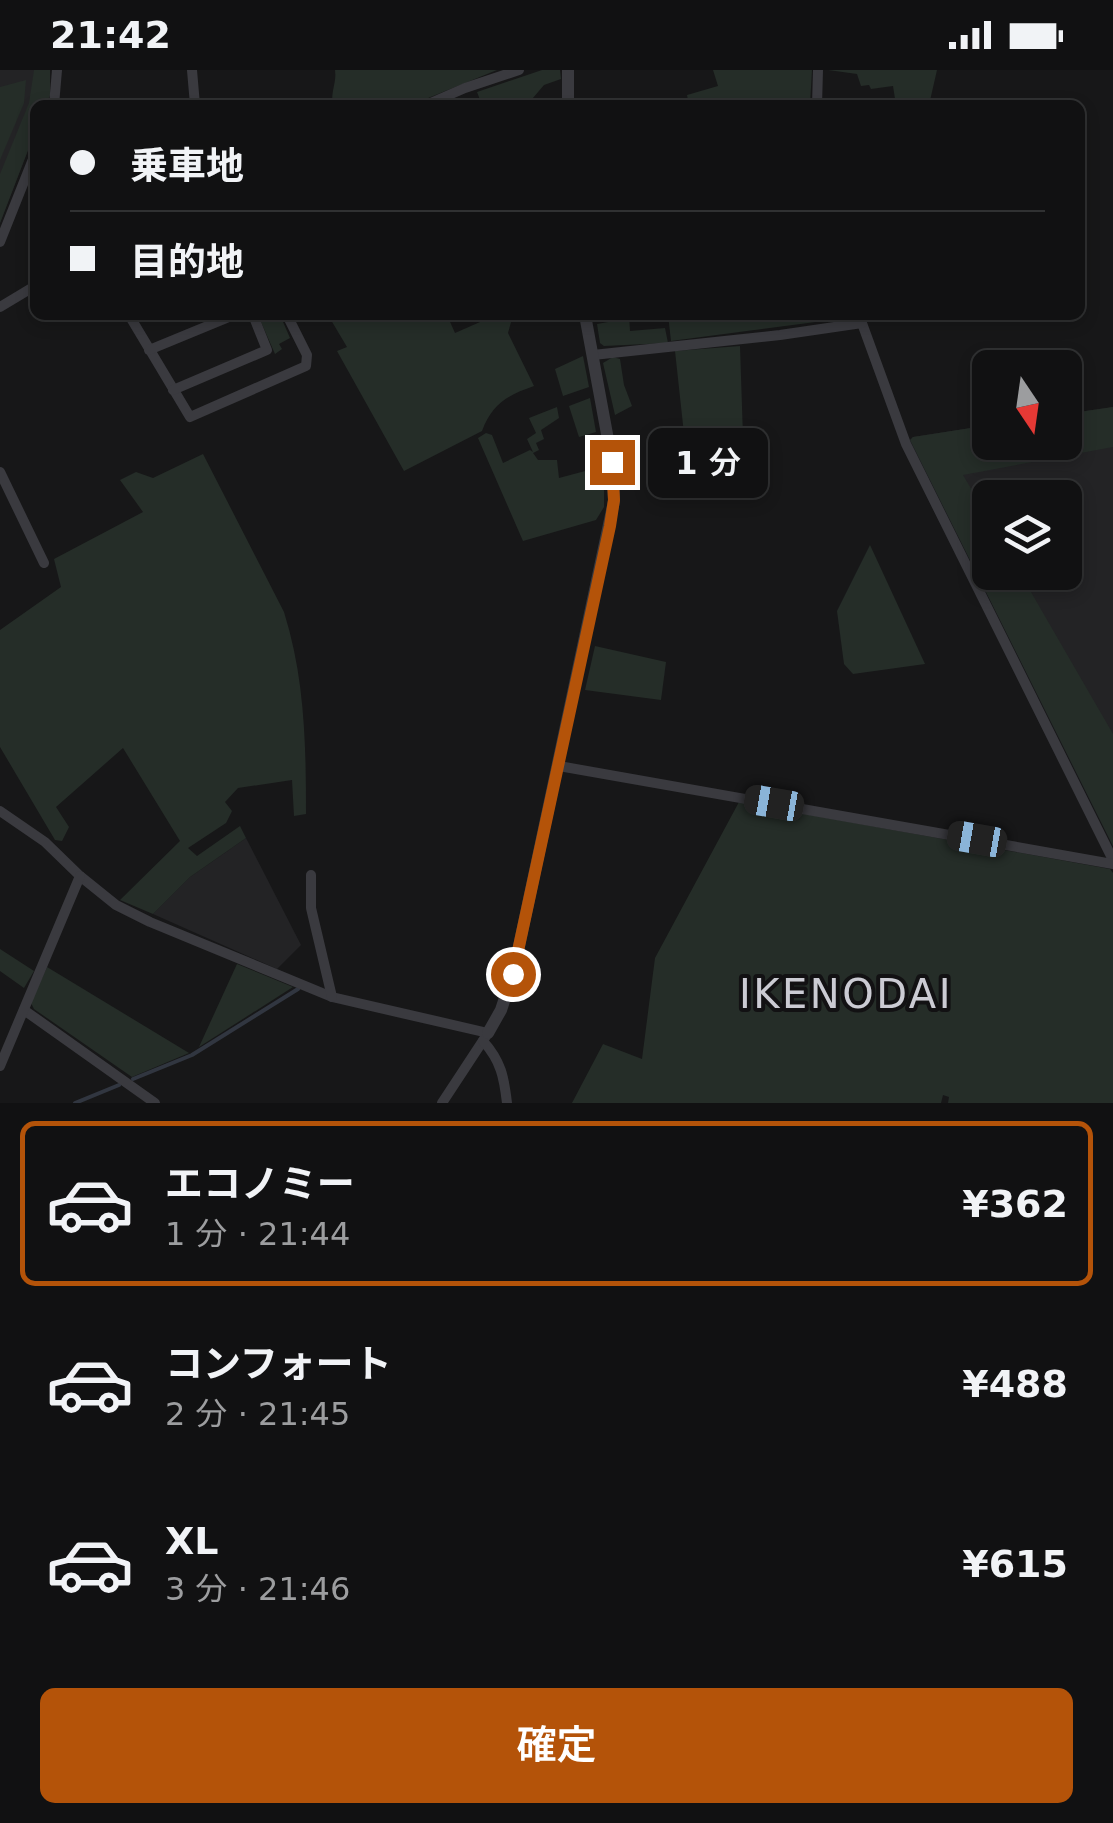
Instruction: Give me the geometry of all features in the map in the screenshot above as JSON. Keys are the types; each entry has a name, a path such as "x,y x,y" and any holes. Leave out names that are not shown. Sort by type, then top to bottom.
{"street":[{"path":"54,100 57,70"},
{"path":"192,70 195,100"},
{"path":"437,100 520,70"},
{"path":"568,70 568,100"},
{"path":"817,100 818,70"},
{"path":"0,242 30,167"},
{"path":"0,307 30,289"},
{"path":"132,320 190,417 306,366 306,355 289,320"},
{"path":"149,350 222,320"},
{"path":"173,390 267,350 255,320"},
{"path":"442,1103 502,1010 513,974 614,500 612,462 587,320"},
{"path":"593,355 780,335 855,320"},
{"path":"860,320 902,436 1113,862"},
{"path":"0,472 44,563"},
{"path":"559,766 1113,862"},
{"path":"0,810 45,842 116,905 150,922 332,997 485,1037 503,1071 507,1103"},
{"path":"311,875 311,908 332,997"},
{"path":"0,1066 80,876"},
{"path":"24,1010 154,1103"}],"shaded area":[{"path":"0,70 50,70 48,100 30,100 30,145 0,223"},
{"path":"34,70 50,70 48,100 30,100 30,145 0,223 0,174 29,103"},
{"path":"335,70 497,70 423,100 332,100"},
{"path":"542,70 560,70 561,79 544,85 531,100 480,100 477,92"},
{"path":"713,70 812,70 810,100 688,100 687,95 718,86"},
{"path":"828,70 937,70 930,100 895,100 893,86 861,86 857,74"},
{"path":"26,80 24,103 0,160 0,87"},
{"path":"260,320 282,320 290,338 279,344 282,349 275,354"},
{"path":"331,320 449,320 455,333 485,320 512,320 508,333 534,386 502,402 482,431 404,471 337,351 347,347"},
{"path":"629,320 630,331 665,328 668,343 604,346 597,324"},
{"path":"669,320 831,320 671,341"},
{"path":"740,346 744,467 684,474 676,445 684,434 675,351"},
{"path":"583,356 589,387 563,396 555,369"},
{"path":"613,357 620,359 632,406 615,415 603,363"},
{"path":"590,398 596,432 579,437 569,406"},
{"path":"557,407 559,418 541,430 544,439 536,443 539,450 533,453 538,460 557,460 559,478 604,466 604,507 596,520 523,541 478,438 486,433 492,435 503,463 533,452 527,439 536,433 529,418"},
{"path":"1113,407 1113,846 985,590 1082,590 1082,480 972,480 972,564 910,440 972,428 972,460 1082,460 1082,412"},
{"path":"1113,407 1113,447 1082,453 1082,412"},
{"path":"972,428 972,460 1043,460 963,475 972,490 972,564 910,440"},
{"path":"203,454 284,612 300,687 306,814 294,816 292,780 238,788 225,802 232,811 226,823 188,848 197,856 240,826 246,838 190,877 153,914 120,900 180,841 123,748 56,807 69,827 62,841 55,840 0,747 0,630 61,587 54,559 143,512 120,480 136,472 153,478"},
{"path":"870,545 925,664 853,674 844,664 837,611"},
{"path":"985,590 1030,590 1113,734 1113,846"},
{"path":"595,646 666,662 661,700 585,690"},
{"path":"739,802 1110,869 1113,1103 948,1103 949,1097 943,1095 941,1103 572,1103 603,1044 642,1059 655,958"},
{"path":"246,838 301,945 277,969 153,914 190,877"},
{"path":"0,949 34,971 24,988 0,971"},
{"path":"237,964 293,987 199,1047"},
{"path":"47,967 189,1053 132,1077 34,1009 31,1003"}],"waterway":[{"path":"133,1079 192,1055 298,989"},
{"path":"75,1103 119,1085"}],"district":[{"name":"IKENODAI","path":"846,994"}],"route":[{"path":"513,974 610,526 614,500 612,462"}]}
